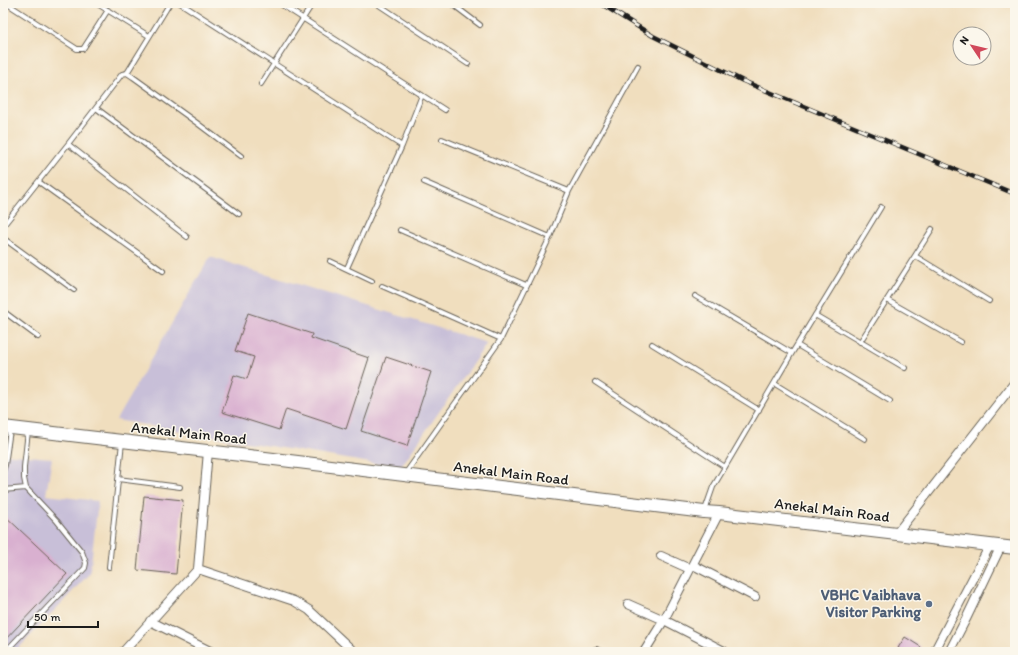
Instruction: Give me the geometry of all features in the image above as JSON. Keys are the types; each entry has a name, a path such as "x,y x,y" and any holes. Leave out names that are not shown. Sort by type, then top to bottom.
{"main road":[{"name":"Anekal Main Road","path":"7,427 404,476 1015,548"}],"street":[{"path":"896,534 1015,382"},
{"path":"123,652 198,569 208,451"},
{"path":"644,652 664,620 719,513"},
{"path":"934,652 996,545"},
{"path":"949,652 966,619 996,545"},
{"path":"661,556 692,567 755,597"},
{"path":"198,569 294,601 309,610 354,652"},
{"path":"628,604 664,620 724,651"},
{"path":"150,621 212,652"}],"lane":[{"path":"6,3 77,49 83,49 108,10"},
{"path":"96,3 149,36"},
{"path":"3,226 39,182 122,74 127,73 170,3"},
{"path":"180,3 402,146"},
{"path":"279,3 445,110"},
{"path":"261,84 313,3"},
{"path":"376,3 468,64"},
{"path":"451,3 480,24"},
{"path":"404,476 502,339 526,285 550,237 569,191 638,66"},
{"path":"127,73 241,156"},
{"path":"347,268 402,146 422,95"},
{"path":"96,108 239,214"},
{"path":"442,139 569,191"},
{"path":"68,144 187,237"},
{"path":"39,182 163,271"},
{"path":"424,182 550,237"},
{"path":"704,512 713,488 725,467 792,353 881,207"},
{"path":"860,342 932,229"},
{"path":"400,230 526,285"},
{"path":"3,238 74,290"},
{"path":"915,256 989,301"},
{"path":"330,261 372,281"},
{"path":"382,286 502,339"},
{"path":"695,296 792,353"},
{"path":"887,300 960,342"},
{"path":"3,311 38,336"},
{"path":"815,315 905,368"},
{"path":"652,344 759,410"},
{"path":"797,345 890,401"},
{"path":"595,382 725,467"},
{"path":"775,384 865,439"},
{"path":"3,471 5,465 7,427"},
{"path":"5,652 85,568 86,563 82,552 57,521 26,488 24,468 28,430"},
{"path":"109,567 122,441"},
{"path":"118,479 180,487"},
{"path":"3,490 26,488"}],"shaded area":[{"path":"210,257 487,343 400,468 116,420"},
{"path":"3,454 52,458 46,495 98,501 90,573 15,652 3,652"}],"building":[{"path":"248,313 312,334 311,338 369,358 346,429 286,409 279,430 222,412 234,375 247,379 254,357 235,351"},
{"path":"386,357 431,372 407,446 361,431"},
{"path":"144,496 183,500 176,574 137,570"},
{"path":"3,514 67,574 3,642"},
{"path":"905,637 921,647 918,652 904,652 898,648"}],"railway":[{"path":"600,3 653,36 743,81 1015,194"}],"place":[{"name":"VBHC Vaibhava Visitor Parking","path":"929,604"}]}
